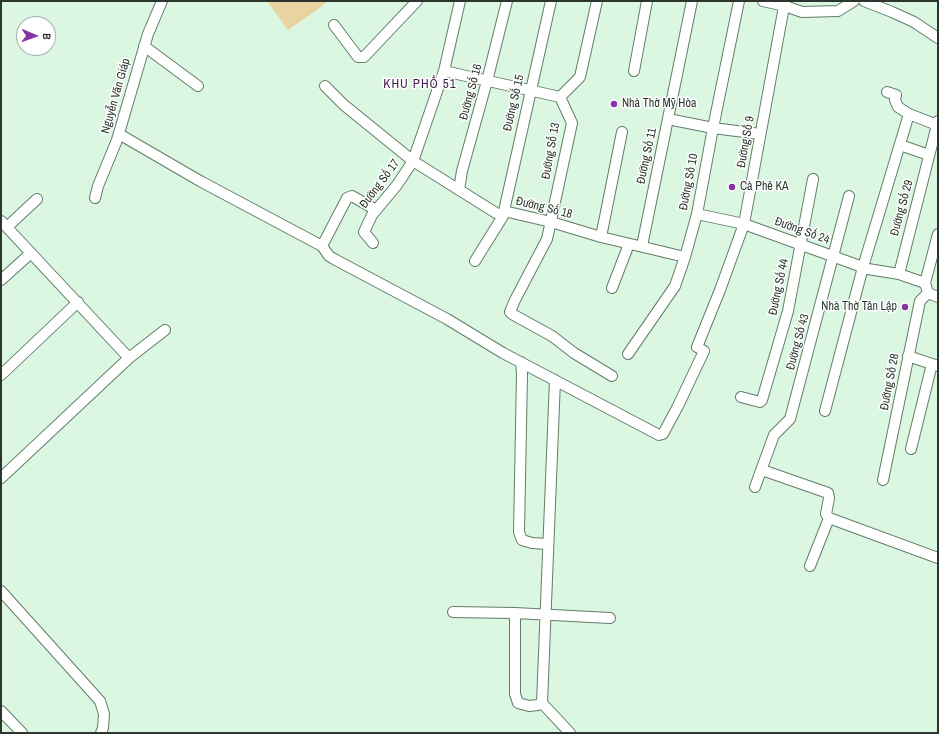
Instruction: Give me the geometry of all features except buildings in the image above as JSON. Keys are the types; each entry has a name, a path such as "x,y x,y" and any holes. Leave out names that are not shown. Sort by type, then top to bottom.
{"street":[{"name":"Nguyễn Văn Giáp","path":"95,198 98,186 118,134 148,34 162,1"},
{"path":"334,25 358,57 364,57 417,1"},
{"name":"Đường Số 17","path":"373,243 364,232 372,215 397,185 413,161 444,71 460,1"},
{"name":"Đường Số 16","path":"459,190 462,171 488,82 507,1"},
{"name":"Đường Số 15","path":"504,213 530,90 551,1"},
{"path":"444,71 560,97 580,77 597,1"},
{"path":"634,71 647,1"},
{"name":"Đường Số 11","path":"642,246 692,1"},
{"name":"Đường Số 10","path":"628,354 675,286 685,258 697,214 739,1"},
{"path":"764,1 785,3 802,12 838,11 854,1"},
{"path":"864,1 914,22 938,38"},
{"name":"Đường Số 9","path":"555,380 661,435 663,434 676,411 704,351 697,347 744,224 785,3"},
{"path":"144,46 198,86"},
{"name":"Đường Số 18","path":"325,86 344,106 413,161 496,213 504,213 551,222 601,237 642,246 685,258"},
{"path":"887,92 896,95 895,100 898,107 909,114 938,123"},
{"name":"Đường Số 13","path":"560,97 572,123 551,222 547,239 510,312 552,336 574,353 612,376"},
{"path":"825,411 863,267 909,114"},
{"path":"668,119 713,128 760,134"},
{"name":"Đường Số 29","path":"898,274 938,123"},
{"path":"601,237 622,132"},
{"path":"118,134 207,185 322,246 329,256 334,259 448,320 555,380 548,544 547,614 542,703 570,733"},
{"path":"899,149 929,155"},
{"name":"Đường Số 44","path":"741,397 760,402 762,400 788,311 812,179"},
{"path":"322,246 347,198 352,196 376,210"},
{"name":"Đường Số 43","path":"755,487 774,435 790,419 850,196"},
{"path":"37,199 4,224 129,358"},
{"path":"474,261 504,213"},
{"name":"Đường Số 24","path":"697,214 744,224 868,269 898,274"},
{"name":"Đường Số 28","path":"883,480 920,301 927,288 938,234"},
{"path":"612,288 629,244"},
{"path":"1,280 31,253"},
{"path":"898,274 927,288 938,297"},
{"path":"1,375 78,302"},
{"path":"1,478 129,358 165,330"},
{"path":"908,356 935,365 911,448"},
{"path":"521,362 520,532 522,540 532,543 548,544"},
{"path":"762,470 828,493 830,498 826,514 829,518 938,558"},
{"path":"810,566 829,518"},
{"path":"1,591 100,701 104,714 102,733"},
{"path":"453,612 547,614 610,618"},
{"path":"515,613 515,694 518,703 529,706 542,703"},
{"path":"1,711 22,733"}],"shaded area":[{"path":"267,1 327,1 321,7 288,30"}],"place":[{"name":"Nhà Thờ Mỹ Hòa","path":"614,104"},
{"name":"Cà Phê KA","path":"732,187"},
{"name":"Nhà Thờ Tân Lập","path":"905,307"}],"district":[{"name":"KHU PHỐ 51","path":"420,85"}]}
